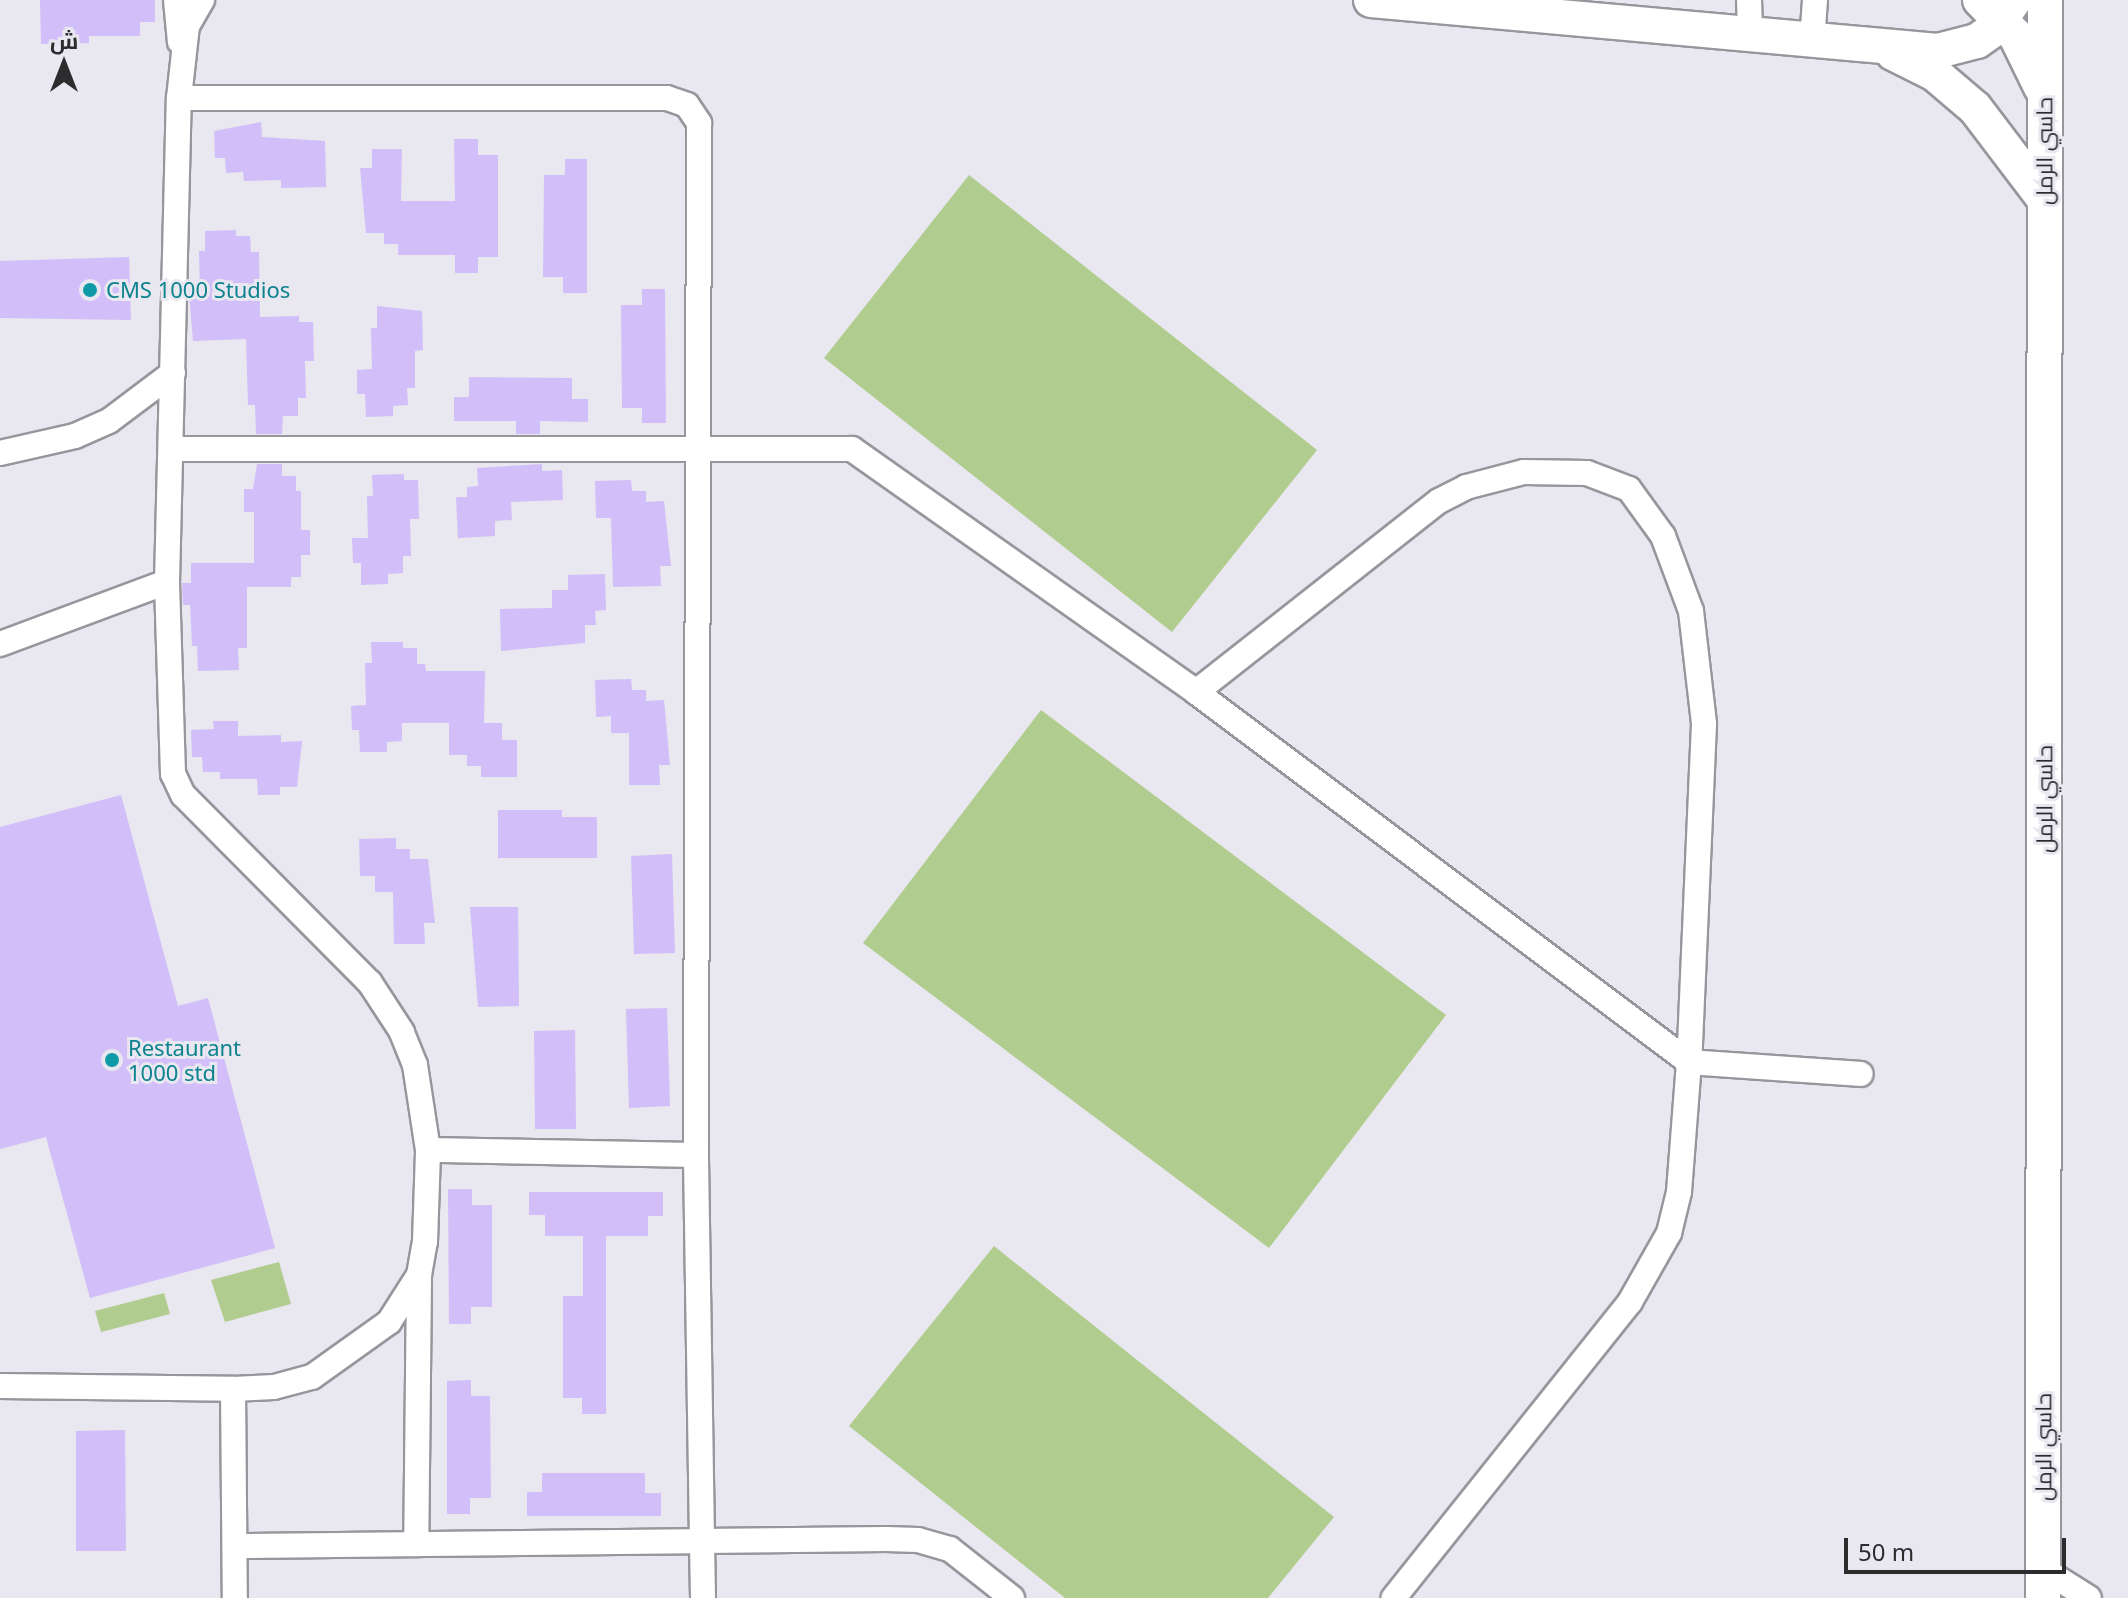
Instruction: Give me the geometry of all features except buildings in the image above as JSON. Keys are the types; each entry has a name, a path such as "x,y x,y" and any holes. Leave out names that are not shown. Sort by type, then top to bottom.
{"main road":[{"path":"1371,0 1886,49 1960,48 1999,6 2045,95"},
{"name":"حاسي الرمل","path":"2043,1584 2045,0"},
{"path":"1886,49 1935,74 1975,108 2044,199"}],"street":[{"path":"176,0 182,52"},
{"path":"202,0 187,26 179,98 167,582 170,753 183,795 344,955 386,1005 415,1065 428,1150 419,1275 416,1544"},
{"path":"1749,0 1750,35"},
{"path":"1812,41 1815,0"},
{"path":"179,98 650,98 687,105 697,117 701,451 696,1155 703,1598"},
{"path":"0,453 47,444 98,426 173,373"},
{"path":"171,449 701,451 838,447 861,453 1196,692 1689,1062 1861,1074"},
{"path":"1196,692 1439,501 1466,487 1524,472 1571,471 1629,489 1655,520 1681,578 1702,686 1689,1062 1679,1192 1669,1233 1652,1269 1394,1598"},
{"path":"0,644 167,582"},
{"path":"428,1150 696,1155"},
{"path":"0,1386 233,1389 297,1382 336,1364 389,1322 419,1275"},
{"path":"233,1389 235,1598"},
{"path":"236,1546 935,1542 1012,1598"},
{"path":"2043,1584 2089,1598"}],"green space":[{"path":"969,175 1317,450 1172,632 824,358"},
{"path":"1041,710 1446,1015 1269,1248 863,943"},
{"path":"994,1246 1334,1517 1268,1598 1065,1598 849,1426"},
{"path":"279,1262 291,1304 225,1322 211,1280"},
{"path":"164,1293 170,1314 101,1332 95,1311"}],"place":[{"name":"CMS 1000 Studios","path":"90,290"},
{"name":"Restaurant 1000 std","path":"112,1060"}]}
